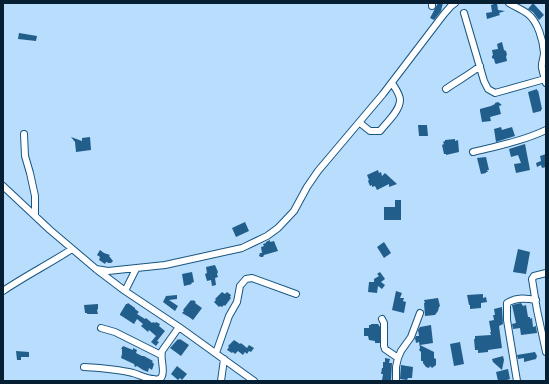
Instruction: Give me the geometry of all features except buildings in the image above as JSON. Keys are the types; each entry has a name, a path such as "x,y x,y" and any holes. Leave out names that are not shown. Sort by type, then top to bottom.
{"street":[{"path":"96,269 108,271 136,268 231,251 242,248 267,236 278,228 294,211 307,187 318,171 360,123 444,14 455,3"},
{"path":"464,13 488,89 495,93 545,81 542,68 544,54 542,38 536,24 528,14 509,3"},
{"path":"446,89 480,66"},
{"path":"360,123 370,131 380,131 393,116 399,106 400,98 392,83"},
{"path":"473,152 534,136 546,130"},
{"path":"24,134 25,156 35,196 35,216"},
{"path":"3,186 96,269 254,381"},
{"path":"3,291 72,249"},
{"path":"125,290 136,268"},
{"path":"546,273 533,278 546,352"},
{"path":"216,353 229,316 237,302 240,286 246,279 252,278 296,294"},
{"path":"517,381 507,320 507,303 511,300 524,298 536,300"},
{"path":"396,381 396,367 398,358 411,337 420,312"},
{"path":"382,319 384,323 385,349 398,358"},
{"path":"84,367 118,370 154,380 161,378 163,373 161,355 164,348 179,327"},
{"path":"101,328 115,332 161,355"},
{"path":"221,381 224,359"}]}
